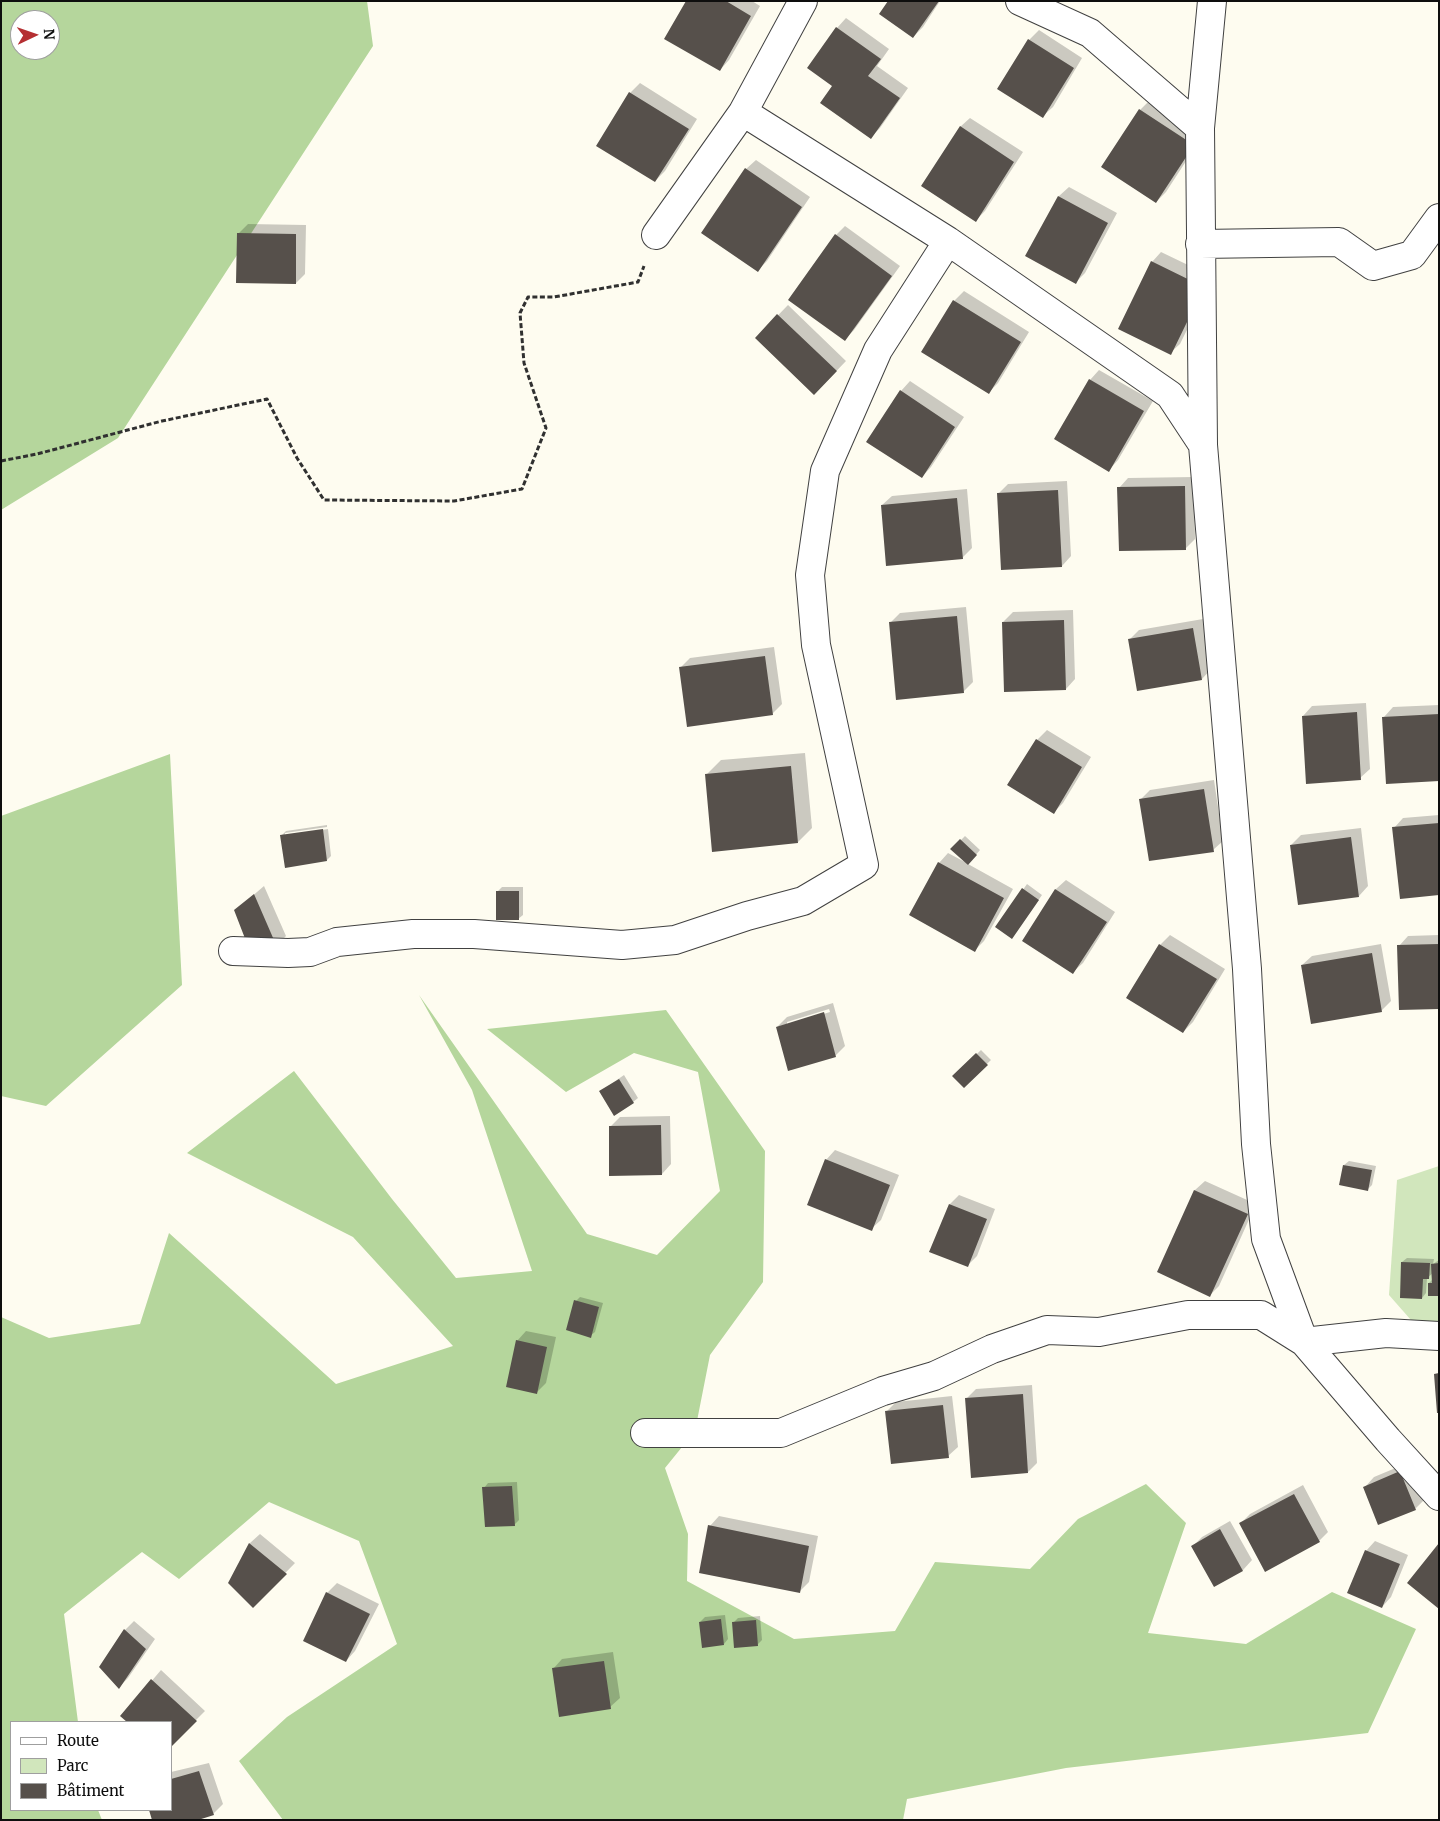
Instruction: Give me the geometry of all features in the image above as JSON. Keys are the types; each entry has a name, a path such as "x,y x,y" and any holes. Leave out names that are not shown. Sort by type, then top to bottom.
{"street":[{"path":"656,235 743,112 803,1"},
{"path":"1020,1 1090,33 1200,128"},
{"path":"1212,1 1200,128 1203,445 1247,969 1256,1144 1266,1239 1304,1342"},
{"path":"743,112 948,241 1170,395 1203,445"},
{"path":"1200,244 1339,242 1372,266 1412,255 1439,218"},
{"path":"233,951 310,952 337,942 412,934 474,934 622,945 675,940 748,916 803,901 864,864 816,646 810,574 825,471 878,350 948,241"},
{"path":"645,1434 781,1433 882,1391 934,1376 992,1349 1047,1330 1099,1332 1188,1315 1261,1314 1304,1342 1439,1496"},
{"path":"1304,1342 1386,1333 1439,1336"}],"path":[{"path":"1,461 37,454 162,421 267,399 297,458 324,500 454,501 522,490 546,428 524,363 520,313 528,297 554,297 638,282 656,235"}],"green space":[{"path":"1,1 367,1 373,46 118,438 1,510"},
{"path":"170,754 182,985 46,1106 1,1096 1,816"},
{"path":"419,995 587,1234 657,1255 720,1191 698,1072 634,1053 566,1092 487,1029 666,1010 765,1151 763,1282 710,1355 695,1431 665,1468 688,1534 687,1581 794,1639 895,1631 935,1562 1030,1569 1078,1519 1146,1484 1186,1523 1148,1633 1246,1644 1332,1592 1416,1629 1368,1733 1066,1768 907,1799 903,1820 283,1820 239,1761 287,1717 397,1644 359,1541 269,1502 179,1579 142,1552 64,1614 78,1721 10,1721 10,1811 98,1811 102,1820 1,1820 1,1317 49,1338 140,1324 169,1233 336,1384 453,1346 353,1237 187,1153 294,1071 392,1199 456,1278 532,1271 472,1090"},
{"path":"1439,1166 1439,1352 1389,1295 1397,1180"}],"building":[{"path":"686,1 726,1 751,16 720,71 664,39"},
{"path":"888,1 939,1 913,38 879,14"},
{"path":"836,27 881,59 868,76 900,98 871,139 820,103 832,86 807,68"},
{"path":"1028,39 1074,68 1043,118 997,89"},
{"path":"629,92 689,129 655,182 596,146"},
{"path":"1139,109 1194,145 1156,203 1101,167"},
{"path":"960,126 1014,162 976,222 921,186"},
{"path":"745,168 802,207 758,272 701,233"},
{"path":"1058,196 1108,223 1076,284 1025,256"},
{"path":"237,233 296,234 296,284 236,283"},
{"path":"835,234 892,276 845,341 788,300"},
{"path":"1151,261 1204,287 1171,355 1118,329"},
{"path":"953,300 1021,342 989,394 921,352"},
{"path":"777,314 837,371 814,395 755,338"},
{"path":"1089,379 1144,411 1109,472 1054,439"},
{"path":"900,390 955,427 922,478 866,442"},
{"path":"1185,486 1186,550 1119,551 1117,487"},
{"path":"1058,490 1062,567 1001,570 997,493"},
{"path":"957,498 963,559 886,566 881,505"},
{"path":"957,616 964,693 896,700 889,622"},
{"path":"1064,620 1066,690 1004,692 1002,622"},
{"path":"1193,628 1202,680 1137,691 1128,639"},
{"path":"765,656 773,715 687,727 679,667"},
{"path":"1357,712 1361,780 1306,784 1302,716"},
{"path":"1439,714 1439,781 1386,784 1382,717"},
{"path":"1036,739 1082,767 1054,814 1007,785"},
{"path":"791,766 798,843 712,852 705,774"},
{"path":"1204,789 1214,852 1149,861 1139,799"},
{"path":"1439,823 1439,895 1400,899 1392,827"},
{"path":"323,829 327,861 285,868 280,835"},
{"path":"1351,837 1359,897 1298,905 1290,845"},
{"path":"960,839 977,855 968,865 950,849"},
{"path":"938,862 1004,898 975,952 909,915"},
{"path":"1022,888 1039,900 1012,939 995,927"},
{"path":"1055,889 1107,922 1073,974 1022,941"},
{"path":"496,891 519,891 519,920 496,920"},
{"path":"254,894 277,947 251,954 234,910"},
{"path":"1159,944 1217,979 1183,1033 1126,998"},
{"path":"1439,944 1439,1009 1399,1010 1397,945"},
{"path":"1372,953 1382,1012 1311,1024 1301,965"},
{"path":"824,1012 836,1057 788,1071 776,1027"},
{"path":"976,1053 988,1065 964,1088 952,1076"},
{"path":"619,1079 634,1103 614,1116 599,1091"},
{"path":"661,1125 662,1175 609,1176 609,1126"},
{"path":"825,1159 890,1185 872,1231 807,1205"},
{"path":"1343,1165 1372,1170 1368,1191 1339,1185"},
{"path":"1194,1190 1248,1214 1210,1297 1157,1272"},
{"path":"949,1204 987,1219 968,1267 929,1252"},
{"path":"1401,1262 1430,1263 1429,1279 1423,1279 1422,1299 1400,1298"},
{"path":"1439,1263 1439,1296 1428,1296 1428,1283 1432,1283 1431,1264"},
{"path":"574,1300 599,1307 591,1338 566,1330"},
{"path":"516,1340 547,1347 537,1394 506,1387"},
{"path":"1439,1373 1439,1413 1437,1413 1434,1374"},
{"path":"1023,1394 1028,1473 971,1478 965,1398"},
{"path":"943,1405 949,1458 891,1464 885,1411"},
{"path":"1400,1471 1416,1510 1378,1525 1363,1487"},
{"path":"512,1486 515,1526 485,1527 482,1487"},
{"path":"1294,1494 1320,1542 1265,1572 1239,1523"},
{"path":"708,1525 809,1546 800,1593 699,1573"},
{"path":"1220,1529 1243,1571 1214,1587 1191,1546"},
{"path":"249,1543 287,1574 253,1608 228,1583"},
{"path":"1439,1543 1439,1609 1407,1583"},
{"path":"1365,1550 1400,1564 1382,1608 1347,1593"},
{"path":"326,1592 370,1614 346,1662 303,1641"},
{"path":"721,1619 724,1645 702,1648 699,1622"},
{"path":"756,1620 758,1646 734,1648 732,1622"},
{"path":"124,1629 146,1649 119,1689 99,1667"},
{"path":"604,1661 611,1709 559,1717 552,1668"},
{"path":"151,1679 197,1721 172,1746 172,1721 126,1721 120,1716"},
{"path":"199,1771 214,1815 198,1820 152,1820 149,1811 172,1811 172,1779"}]}
